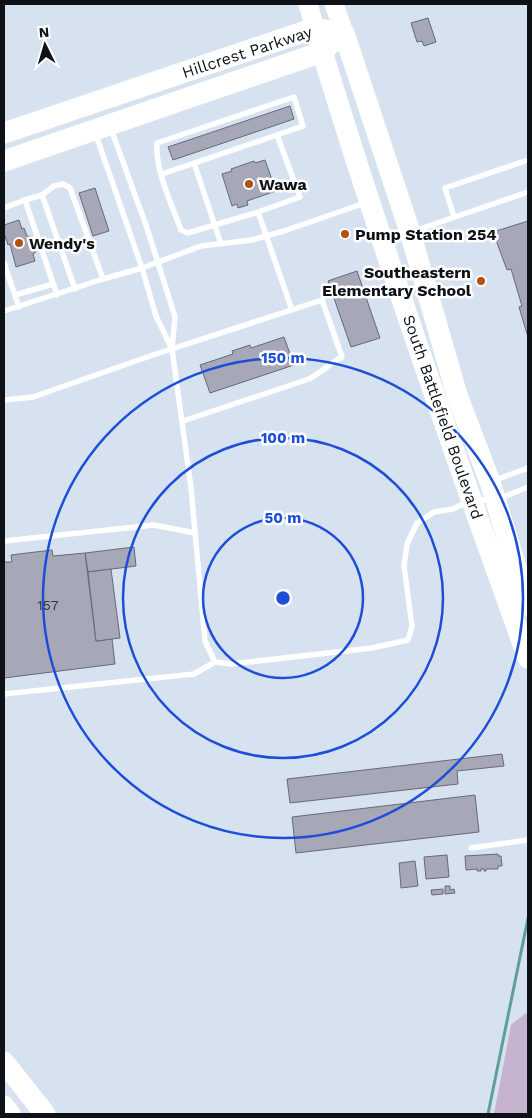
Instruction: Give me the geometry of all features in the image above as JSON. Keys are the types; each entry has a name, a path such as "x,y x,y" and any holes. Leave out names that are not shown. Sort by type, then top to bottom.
{"highway":[{"name":"Hillcrest Parkway","path":"4,161 98,117 315,28 344,33"},
{"name":"South Battlefield Boulevard","path":"315,28 383,241 528,606"},
{"name":"Hillcrest Parkway","path":"4,133 98,117 322,52 344,33"},
{"name":"South Battlefield Boulevard","path":"344,33 410,232 457,395 528,658"},
{"path":"4,1062 45,1114"},
{"path":"4,1106 10,1114"}],"main road":[{"name":"South Battlefield Boulevard","path":"308,4 315,28"},
{"name":"South Battlefield Boulevard","path":"334,4 344,33"}],"lane":[{"path":"162,174 303,126 294,97 157,144 156,155 162,174 181,230 188,233 258,212 300,197 277,135"},
{"path":"98,117 158,262 175,317 172,349 192,488 205,641 215,662"},
{"path":"98,117 156,316 172,349"},
{"path":"454,217 445,188 528,160"},
{"path":"194,163 222,244"},
{"path":"4,208 42,195 54,186 63,184 70,188 103,279"},
{"path":"383,241 528,192"},
{"path":"42,195 74,289"},
{"path":"25,200 57,295"},
{"path":"4,311 142,268 201,246 252,240 268,236 370,201"},
{"path":"258,212 268,236 292,310"},
{"path":"4,263 19,307"},
{"path":"15,295 53,284"},
{"path":"4,400 33,397 322,300 342,357 318,375 309,379 183,421"},
{"path":"4,694 194,674 215,662 231,664 362,649 408,640 412,626 404,566 407,544 417,523 434,512 453,509 528,468"},
{"path":"484,493 528,487"},
{"path":"4,540 154,525 195,533"},
{"path":"471,848 528,840"}],"shaded area":[{"path":"526,1013 528,1015 528,1114 494,1114 511,1025"}],"building":[{"path":"428,18 436,42 424,46 422,41 417,42 411,23"},
{"name":"Wawa","path":"290,106 294,119 173,160 168,147"},
{"name":"Wawa","path":"265,160 276,191 247,201 248,205 238,208 237,204 232,206 222,174 254,161 255,163"},
{"path":"95,188 109,231 93,236 79,193"},
{"name":"Wendy's","path":"19,220 22,229 24,228 27,236 31,237 31,250 35,249 36,252 33,254 35,261 16,267 10,244 8,245 4,233 4,225"},
{"path":"528,221 528,337 519,307 522,306 511,269 507,270 493,232"},
{"name":"Pump Station 254","path":"347,229 349,237 342,239 340,232"},
{"path":"357,271 380,338 351,347 328,281"},
{"path":"284,337 294,365 210,393 200,365 233,354 232,351 250,345 251,348"},
{"path":"134,547 136,566 88,572 85,553"},
{"path":"52,550 53,556 85,553 96,641 112,639 115,664 4,678 4,562 12,562 11,555"},
{"path":"111,569 120,638 96,641 88,572"},
{"path":"502,754 504,766 457,771 458,784 290,803 287,779"},
{"path":"475,795 479,832 296,853 292,817"},
{"path":"498,854 498,856 501,856 502,866 498,866 498,869 486,869 486,871 484,869 481,869 481,871 477,871 477,869 466,870 465,856"},
{"path":"447,855 449,877 426,879 424,857"},
{"path":"415,861 418,886 401,888 399,863"},
{"path":"445,886 450,886 450,890 454,889 455,893 445,894"},
{"path":"443,889 443,894 432,895 431,890"}],"waterway":[{"path":"488,1114 528,918"}],"place":[{"name":"Wawa","path":"249,184"},
{"name":"Pump Station 254","path":"345,234"},
{"name":"Wendy's","path":"19,243"},
{"name":"Southeastern Elementary School","path":"481,281"}]}
